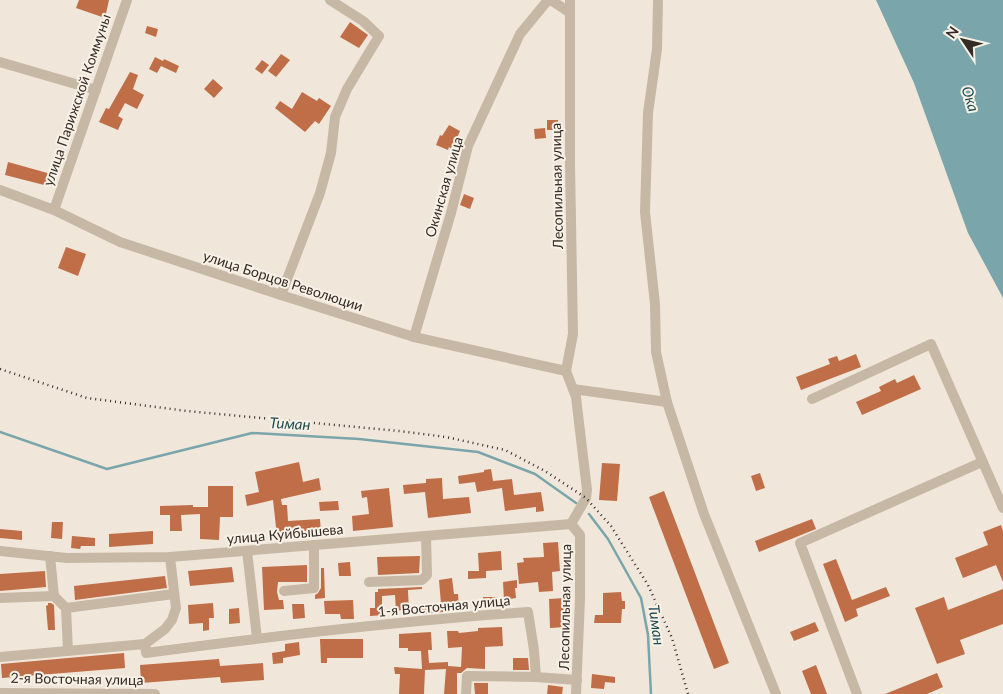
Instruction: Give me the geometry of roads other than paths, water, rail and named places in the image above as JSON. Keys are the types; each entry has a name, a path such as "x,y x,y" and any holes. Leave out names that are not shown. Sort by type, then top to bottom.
{"street":[{"name":"улица Парижской Коммуны","path":"54,210 127,0"},
{"path":"281,295 320,193 331,153 335,117 347,89 379,36 363,22 330,0"},
{"path":"550,0 569,12"},
{"name":"Окинская улица","path":"414,337 451,213 468,146 520,34 550,0"},
{"name":"Лесопильная улица","path":"566,371 573,334 570,0"},
{"path":"658,0 657,49 648,113 646,212 655,304 656,352 667,402 704,514 776,694"},
{"path":"0,62 96,90"},
{"name":"улица Борцов Революции","path":"0,190 54,210 120,242 281,295 414,337 566,371"},
{"path":"812,399 931,344 1003,508"},
{"path":"566,371 576,397 587,490 586,498 571,524"},
{"path":"573,389 667,402"},
{"path":"858,694 800,543 982,462"},
{"name":"Лесопильная улица","path":"571,524 580,535 580,599 576,694"},
{"name":"улица Куйбышева","path":"0,551 67,558 170,557 571,524"},
{"path":"369,582 422,580 426,575 426,536"},
{"path":"284,591 314,588 314,546"},
{"path":"145,644 146,653 257,638 247,551"},
{"path":"50,556 54,596 66,608 68,651"},
{"path":"0,657 145,644 172,620 176,608 170,557"},
{"path":"66,608 174,594"},
{"path":"0,598 54,596"},
{"name":"1-я Восточная улица","path":"257,638 528,612 536,677"},
{"path":"466,694 467,676 536,677 577,680"},
{"name":"2-я Восточная улица","path":"0,693 155,694"}],"water":[{"name":"Ока","path":"876,0 1003,0 1003,298 968,233 914,83"}],"waterway":[{"name":"Тиман","path":"0,432 107,469 252,433 359,439 478,452 535,474 576,503"},
{"name":"Тиман","path":"589,514 608,539 641,598 648,635 651,694"}],"railway":[{"path":"0,369 87,398 187,411 399,431 446,437 505,450 545,471 586,498 611,526 648,585 672,638 688,694"}]}
